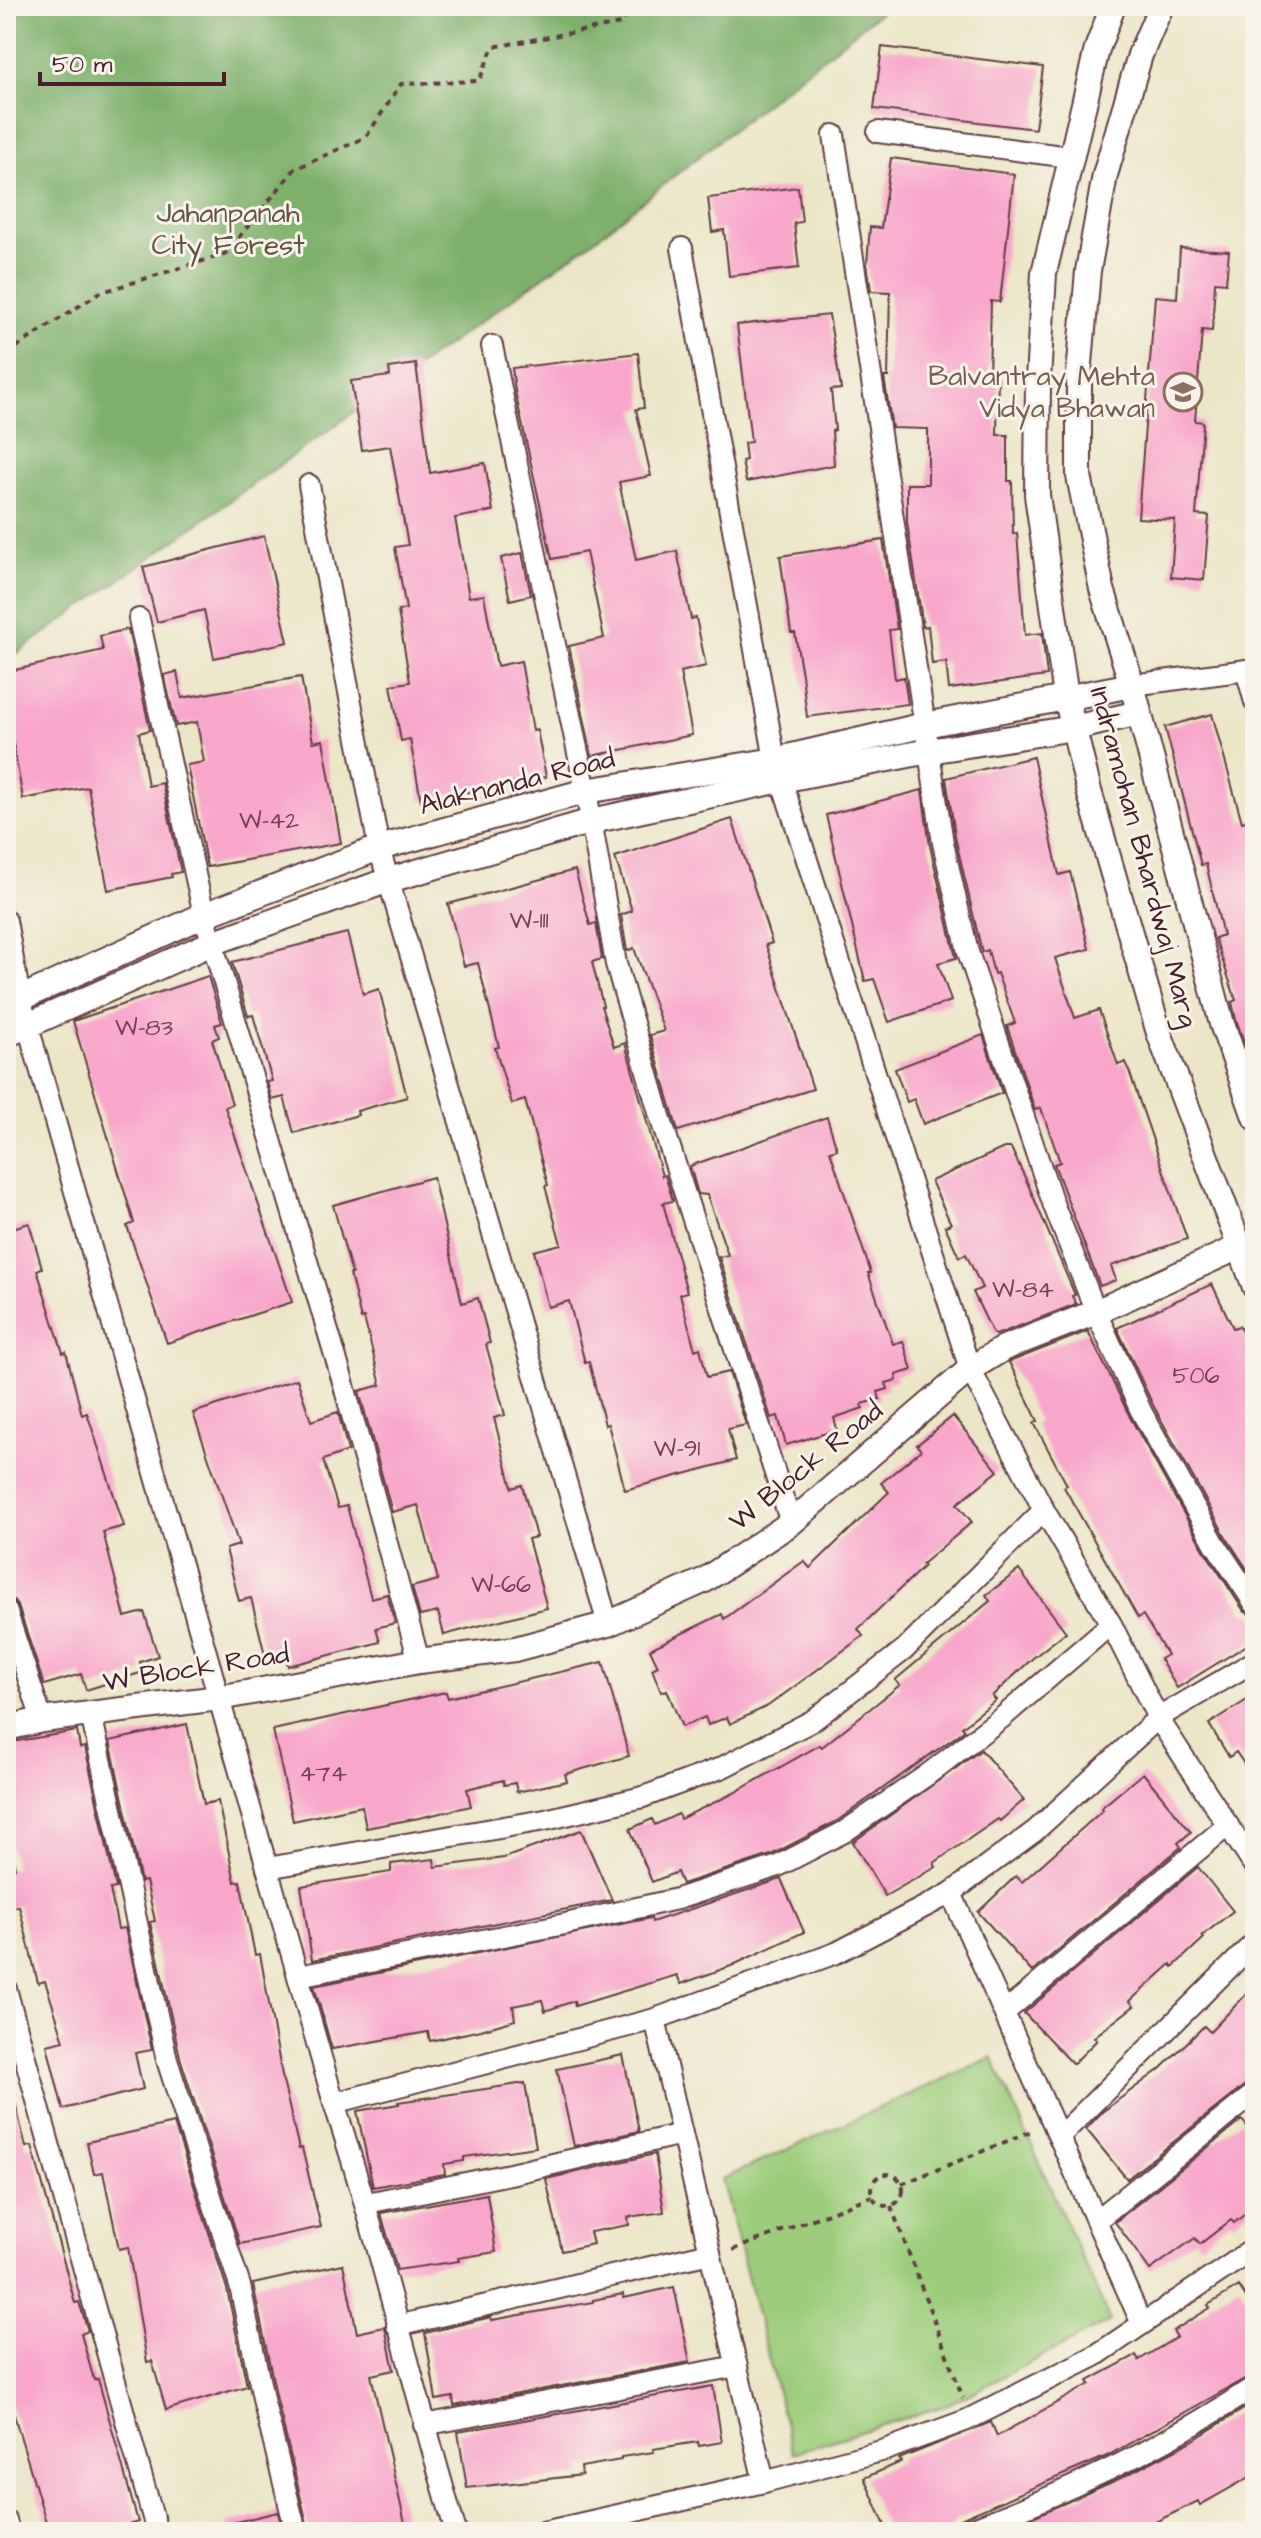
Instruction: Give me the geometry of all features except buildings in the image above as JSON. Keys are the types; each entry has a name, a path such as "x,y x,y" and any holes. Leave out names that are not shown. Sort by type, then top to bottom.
{"street":[{"name":"Indramohan Bhardwaj Marg","path":"1113,6 1097,49 1044,273 1038,381 1037,495 1066,697 1089,791 1159,1033 1255,1287"},
{"name":"Indramohan Bhardwaj Marg","path":"1161,6 1140,55 1105,175 1088,271 1079,375 1079,476 1102,589 1132,685 1222,1024 1255,1117"},
{"path":"878,132 1070,157"},
{"path":"834,135 943,843 968,952 1054,1206 1096,1312 1141,1411 1215,1544 1255,1604"},
{"path":"682,248 778,770 970,1369 1044,1510 1111,1624 1158,1718 1255,1867"},
{"path":"492,346 586,791 616,964 662,1123 791,1523"},
{"path":"309,485 379,848 608,1624"},
{"path":"139,619 204,915 343,1382 419,1661"},
{"path":"1132,685 1250,670 1255,702"},
{"name":"Alaknanda Road","path":"13,1002 204,915 379,848 586,791 778,770 925,725 1132,685"},
{"path":"17,1030 212,943 389,880 592,821 778,770 929,751 1074,728 1139,713"},
{"path":"6,921 17,1030 219,1698 334,2103 367,2203 397,2326 456,2532"},
{"name":"W Block Road","path":"6,1728 42,1720 219,1698 419,1661 515,1649 608,1624 705,1580 791,1523 970,1369 1004,1348 1096,1312 1239,1247"},
{"path":"267,1868 545,1820 643,1797 721,1768 812,1721 904,1650 1044,1510"},
{"path":"6,1610 42,1720"},
{"path":"298,1976 535,1931 677,1899 778,1866 844,1832 927,1775 1004,1716 1111,1624"},
{"path":"334,2103 655,2019 836,1953 951,1893 1035,1831 1158,1718 1255,1661"},
{"path":"91,1714 167,2060 240,2286 264,2403 296,2532"},
{"path":"1006,2011 1228,1825"},
{"path":"951,1893 1006,2011 1142,2324"},
{"path":"1056,2129 1255,1942"},
{"path":"6,1989 157,2532"},
{"path":"655,2019 764,2482"},
{"path":"1097,2220 1255,2093"},
{"path":"367,2203 682,2134"},
{"path":"543,2532 764,2482 885,2450 967,2420 1095,2356 1255,2248"},
{"path":"397,2326 711,2257"},
{"path":"424,2425 737,2366"},
{"path":"963,2532 1037,2505 1169,2438 1255,2386"},
{"path":"6,2521 9,2532"}],"path":[{"path":"6,354 99,293 225,254 295,169 366,137 401,84 479,81 493,47 620,24 634,6"},
{"path":"902,2184 1056,2129"},
{"path":"894,2174 904,2189 900,2201 891,2206 879,2205 872,2196 873,2181 878,2175 894,2174"},
{"path":"711,2257 872,2196"},
{"path":"891,2206 963,2398 967,2420"}],"green space":[{"name":"Jahanpanah City Forest","path":"6,6 888,6 589,244 6,661"},
{"path":"992,2057 1110,2321 950,2404 793,2453 722,2179"}],"place":[{"name":"Balvantray Mehta Vidya Bhawan","path":"1183,392"}]}
